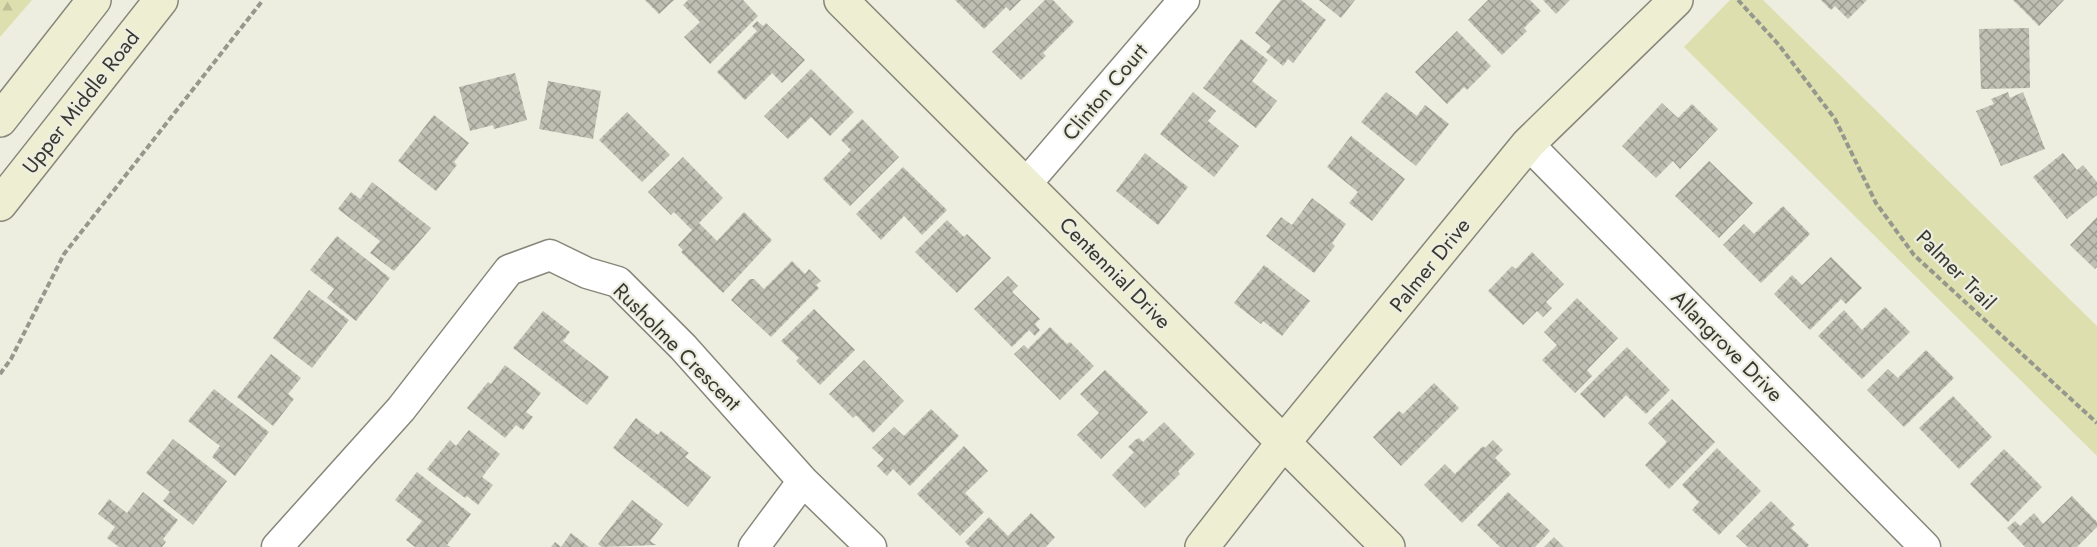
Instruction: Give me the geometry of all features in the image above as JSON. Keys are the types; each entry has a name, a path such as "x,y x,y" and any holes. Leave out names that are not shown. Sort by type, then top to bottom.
{"street":[{"path":"0,120 94,0"},
{"name":"Upper Middle Road","path":"0,204 161,0"},
{"name":"Centennial Drive","path":"841,0 1388,547"},
{"name":"Clinton Court","path":"1026,184 1184,0"},
{"name":"Palmer Drive","path":"1202,547 1283,443 1528,144 1676,0"},
{"name":"Allangrove Drive","path":"1528,144 1925,547"},
{"name":"Rusholme Crescent","path":"276,547 401,409 509,270 550,255 587,273 618,282 683,347 803,481 871,547"},
{"path":"754,547 803,481"}],"path":[{"path":"0,374 11,359 64,254 263,0"},
{"name":"Palmer Trail","path":"1738,0 1779,45 1835,120 1876,203 1914,255 2097,423"}],"green space":[{"path":"0,0 32,0 0,37"},
{"path":"1730,0 1763,0 2097,326 2097,456 1684,47"}],"building":[{"path":"645,0 674,0 659,14"},
{"path":"688,0 743,0 758,16 710,64 684,37 700,22 683,5"},
{"path":"955,0 1021,0 1010,11 1006,7 984,29"},
{"path":"1045,0 1053,0 1074,22 1043,53 1046,56 1021,80 992,52"},
{"path":"1281,0 1301,0 1326,20 1293,63 1288,59 1283,66 1266,52 1271,46 1255,33"},
{"path":"1319,0 1355,0 1341,18"},
{"path":"1488,0 1530,0 1541,11 1524,28 1527,31 1502,55 1468,20"},
{"path":"1543,0 1570,0 1556,14"},
{"path":"1821,0 1867,0 1848,19 1835,6 1831,10"},
{"path":"2013,0 2064,0 2039,26"},
{"path":"757,21 763,26 766,23 805,60 782,83 772,73 745,100 717,72 757,31 752,26"},
{"path":"2029,28 2030,88 1981,89 1979,29"},
{"path":"1457,31 1491,66 1467,90 1464,87 1447,104 1415,72"},
{"path":"1241,39 1268,60 1252,81 1277,101 1256,128 1203,88"},
{"path":"811,69 854,112 830,136 811,117 788,139 764,116"},
{"path":"515,73 527,120 494,129 493,125 470,131 459,87"},
{"path":"548,81 601,91 593,139 539,129"},
{"path":"1193,92 1216,111 1208,121 1239,146 1214,177 1160,134"},
{"path":"1386,92 1417,116 1425,105 1449,124 1416,166 1361,122"},
{"path":"2008,92 2010,98 2023,92 2045,149 2001,166 1976,111 1994,104 1991,99"},
{"path":"1662,103 1678,118 1692,104 1718,129 1680,169 1673,161 1656,178 1622,146"},
{"path":"627,112 670,155 642,182 599,140"},
{"path":"434,115 469,143 454,162 457,165 436,191 398,161"},
{"path":"862,119 899,157 850,206 823,179 851,150 841,140"},
{"path":"1351,136 1405,179 1372,221 1349,203 1358,192 1327,167"},
{"path":"1145,153 1188,187 1158,225 1116,191"},
{"path":"2063,153 2077,170 2083,165 2097,182 2097,195 2067,219 2033,177"},
{"path":"683,157 723,198 699,223 717,241 744,212 772,240 723,293 681,252 683,250 678,245 692,230 674,212 671,215 648,192"},
{"path":"1709,161 1753,203 1719,238 1675,196"},
{"path":"903,167 947,210 922,235 904,216 881,240 856,214"},
{"path":"372,182 431,228 394,271 370,253 380,241 338,209 351,192 360,199"},
{"path":"1312,198 1346,224 1332,243 1335,246 1314,273 1266,236 1281,217 1292,225"},
{"path":"1783,206 1810,234 1761,283 1723,245 1744,224 1754,234"},
{"path":"2097,217 2097,267 2095,269 2070,245"},
{"path":"947,220 964,237 967,234 991,258 957,293 915,252"},
{"path":"337,236 390,278 356,321 327,298 334,289 310,270"},
{"path":"1532,252 1564,284 1546,302 1552,308 1543,317 1537,311 1523,325 1488,291 1512,266 1516,269"},
{"path":"1831,257 1862,288 1846,304 1841,299 1810,330 1774,294 1792,275 1802,285"},
{"path":"792,261 805,274 809,269 821,281 816,285 819,288 771,337 731,300 750,279 754,279 764,289"},
{"path":"1264,265 1310,301 1282,336 1263,321 1261,324 1234,303"},
{"path":"1008,276 1018,286 1012,292 1040,319 1035,324 1040,330 1035,336 1029,330 1012,347 974,309"},
{"path":"309,290 349,320 312,368 273,338"},
{"path":"1577,298 1618,338 1587,370 1592,376 1575,393 1542,360 1557,345 1544,332"},
{"path":"1885,307 1910,332 1862,379 1818,336 1844,310 1862,330"},
{"path":"814,309 855,350 820,385 796,361 799,358 781,341"},
{"path":"543,311 570,332 563,341 609,377 587,405 513,348"},
{"path":"1050,327 1067,344 1070,342 1094,366 1060,400 1014,354 1024,345 1028,349"},
{"path":"1627,347 1670,390 1646,414 1626,395 1604,418 1580,394"},
{"path":"1926,350 1954,378 1904,427 1867,390 1888,369 1898,378"},
{"path":"271,354 301,378 288,394 294,399 273,426 237,397"},
{"path":"864,360 904,401 873,433 856,415 853,418 829,394"},
{"path":"505,365 541,393 526,412 533,417 523,430 516,425 505,438 467,408 488,382 491,384"},
{"path":"1105,370 1148,412 1101,459 1077,435 1099,413 1080,394"},
{"path":"1434,383 1459,408 1401,466 1373,437 1399,411 1403,414"},
{"path":"214,389 269,432 235,476 212,457 220,446 188,421"},
{"path":"1953,396 1992,437 1959,469 1919,428"},
{"path":"1672,399 1715,442 1669,489 1645,465 1667,442 1648,423"},
{"path":"931,409 959,436 910,486 893,469 887,476 877,466 884,459 872,448 894,427 904,436"},
{"path":"636,418 658,435 661,431 689,453 685,457 711,477 688,507 613,448"},
{"path":"1164,422 1195,454 1178,471 1180,474 1145,508 1112,475 1134,452 1128,447 1139,438 1143,442"},
{"path":"469,430 500,454 482,477 493,485 478,505 427,469 450,440 456,446"},
{"path":"173,439 227,481 193,525 163,501 170,492 146,473"},
{"path":"1493,440 1503,450 1495,458 1511,474 1462,523 1424,485 1445,464 1455,474 1483,446 1485,448"},
{"path":"964,446 988,471 965,493 984,512 960,536 917,494"},
{"path":"1717,448 1761,491 1719,535 1692,510 1699,502 1682,485"},
{"path":"2004,449 2042,487 2008,522 1970,484"},
{"path":"417,472 471,514 447,545 450,547 415,547 406,540 422,521 395,500"},
{"path":"143,492 178,520 163,539 166,542 162,547 119,547 107,538 115,527 98,514 109,499 127,513"},
{"path":"1508,492 1550,531 1535,547 1500,547 1477,525"},
{"path":"2072,496 2097,522 2097,527 2077,547 2025,547 2007,528 2015,521 2020,526 2034,513 2043,524"},
{"path":"632,500 663,524 650,541 656,545 602,547 598,544"},
{"path":"1771,501 1795,525 1791,528 1809,545 1807,547 1748,547 1736,536"},
{"path":"1031,513 1055,537 1046,547 970,547 965,542 989,517 1008,536"},
{"path":"571,533 589,547 561,547"},
{"path":"1554,537 1564,547 1544,547"},
{"path":"555,542 561,547 551,547"}]}
